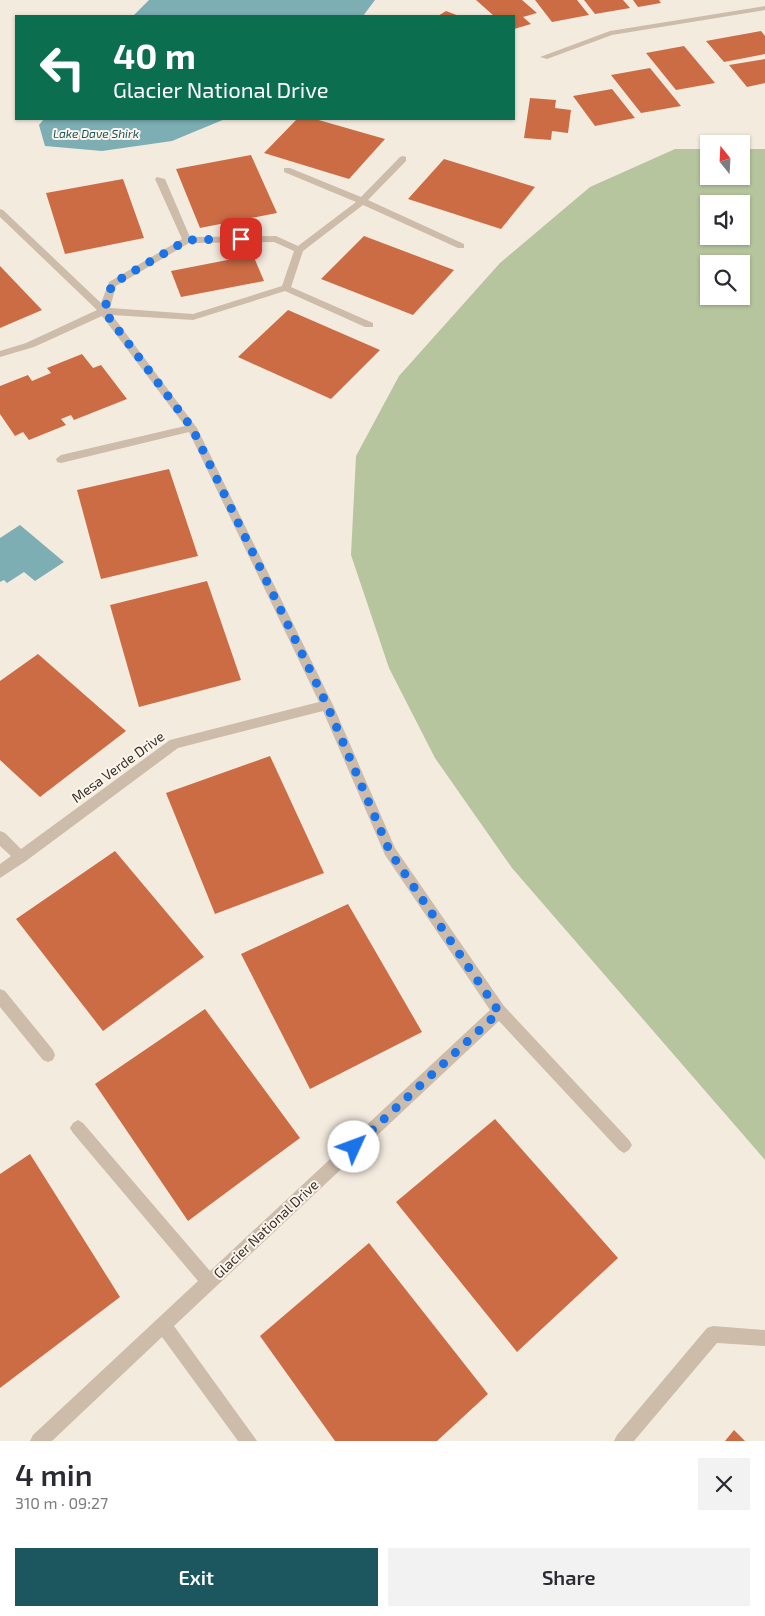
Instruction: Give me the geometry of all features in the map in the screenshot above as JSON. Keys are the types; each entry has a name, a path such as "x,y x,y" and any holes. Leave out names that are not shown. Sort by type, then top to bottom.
{"street":[{"path":"544,57 610,33 765,8"},
{"path":"286,288 299,250 362,201 403,159"},
{"path":"286,170 362,201 460,246"},
{"path":"160,179 187,240"},
{"path":"0,212 104,311 192,428 327,705 390,852 499,1012 624,1145"},
{"path":"104,311 112,284 187,240 276,239 299,250"},
{"path":"0,354 30,345 104,311 193,317 286,288 369,325"},
{"path":"61,459 192,428"},
{"name":"Mesa Verde Drive","path":"0,872 174,744 327,705"},
{"path":"0,837 20,857"},
{"path":"0,996 48,1055"},
{"name":"Glacier National Drive","path":"39,1441 499,1012"},
{"path":"78,1128 209,1282"},
{"path":"163,1325 248,1441"},
{"path":"623,1441 713,1334 765,1338"}],"green space":[{"path":"675,149 700,149 700,185 750,185 750,149 765,149 765,1160 512,868 435,758 389,668 351,555 356,456 399,376 500,263 590,187"}],"water":[{"path":"149,0 375,0 364,15 134,15"},
{"name":"Lake Dave Shirk","path":"43,120 223,120 172,141 102,151 45,146 39,125"},
{"path":"20,525 64,562 35,581 24,572 7,583 4,580 0,582 0,538"}],"building":[{"path":"476,0 522,0 537,13 523,17 531,24 515,29 515,15 493,15"},
{"path":"535,0 577,0 589,15 552,22"},
{"path":"584,0 623,0 630,8 595,14"},
{"path":"633,0 659,0 661,3 638,7"},
{"path":"446,11 456,15 440,15"},
{"path":"761,31 765,36 765,54 724,62 706,41"},
{"path":"684,46 715,83 676,90 646,53"},
{"path":"765,59 765,83 747,87 729,65"},
{"path":"650,68 681,106 641,113 611,75"},
{"path":"612,89 635,118 595,126 573,96"},
{"path":"530,98 556,100 555,108 571,110 568,133 552,131 551,140 524,138"},
{"path":"296,120 318,120 385,139 349,179 264,153"},
{"path":"251,155 277,213 200,228 176,169"},
{"path":"444,159 535,187 501,229 408,199"},
{"path":"123,179 144,238 65,254 46,193"},
{"path":"364,236 454,270 413,315 321,279"},
{"path":"253,255 264,281 181,297 171,271"},
{"path":"0,266 42,310 0,328"},
{"path":"288,310 380,350 331,399 238,357"},
{"path":"82,354 93,368 101,365 127,399 74,420 71,415 61,419 66,425 29,440 23,432 15,436 0,414 0,386 28,375 32,381 51,373 47,368"},
{"path":"169,469 198,556 101,579 77,490"},
{"path":"207,581 241,680 139,707 110,605"},
{"path":"38,654 126,731 40,797 0,760 0,681"},
{"path":"270,756 324,873 215,914 166,793"},
{"path":"115,851 204,957 103,1031 16,919"},
{"path":"348,904 422,1032 310,1089 241,954"},
{"path":"205,1009 300,1138 188,1221 95,1084"},
{"path":"495,1119 618,1258 517,1352 396,1202"},
{"path":"30,1154 120,1297 0,1388 0,1174"},
{"path":"369,1243 488,1394 437,1441 335,1441 260,1336"},
{"path":"734,1430 745,1441 725,1441"}],"route":[{"path":"241,239 187,240 112,284 104,311 192,428 327,705 390,852 499,1012 354,1147"}]}
